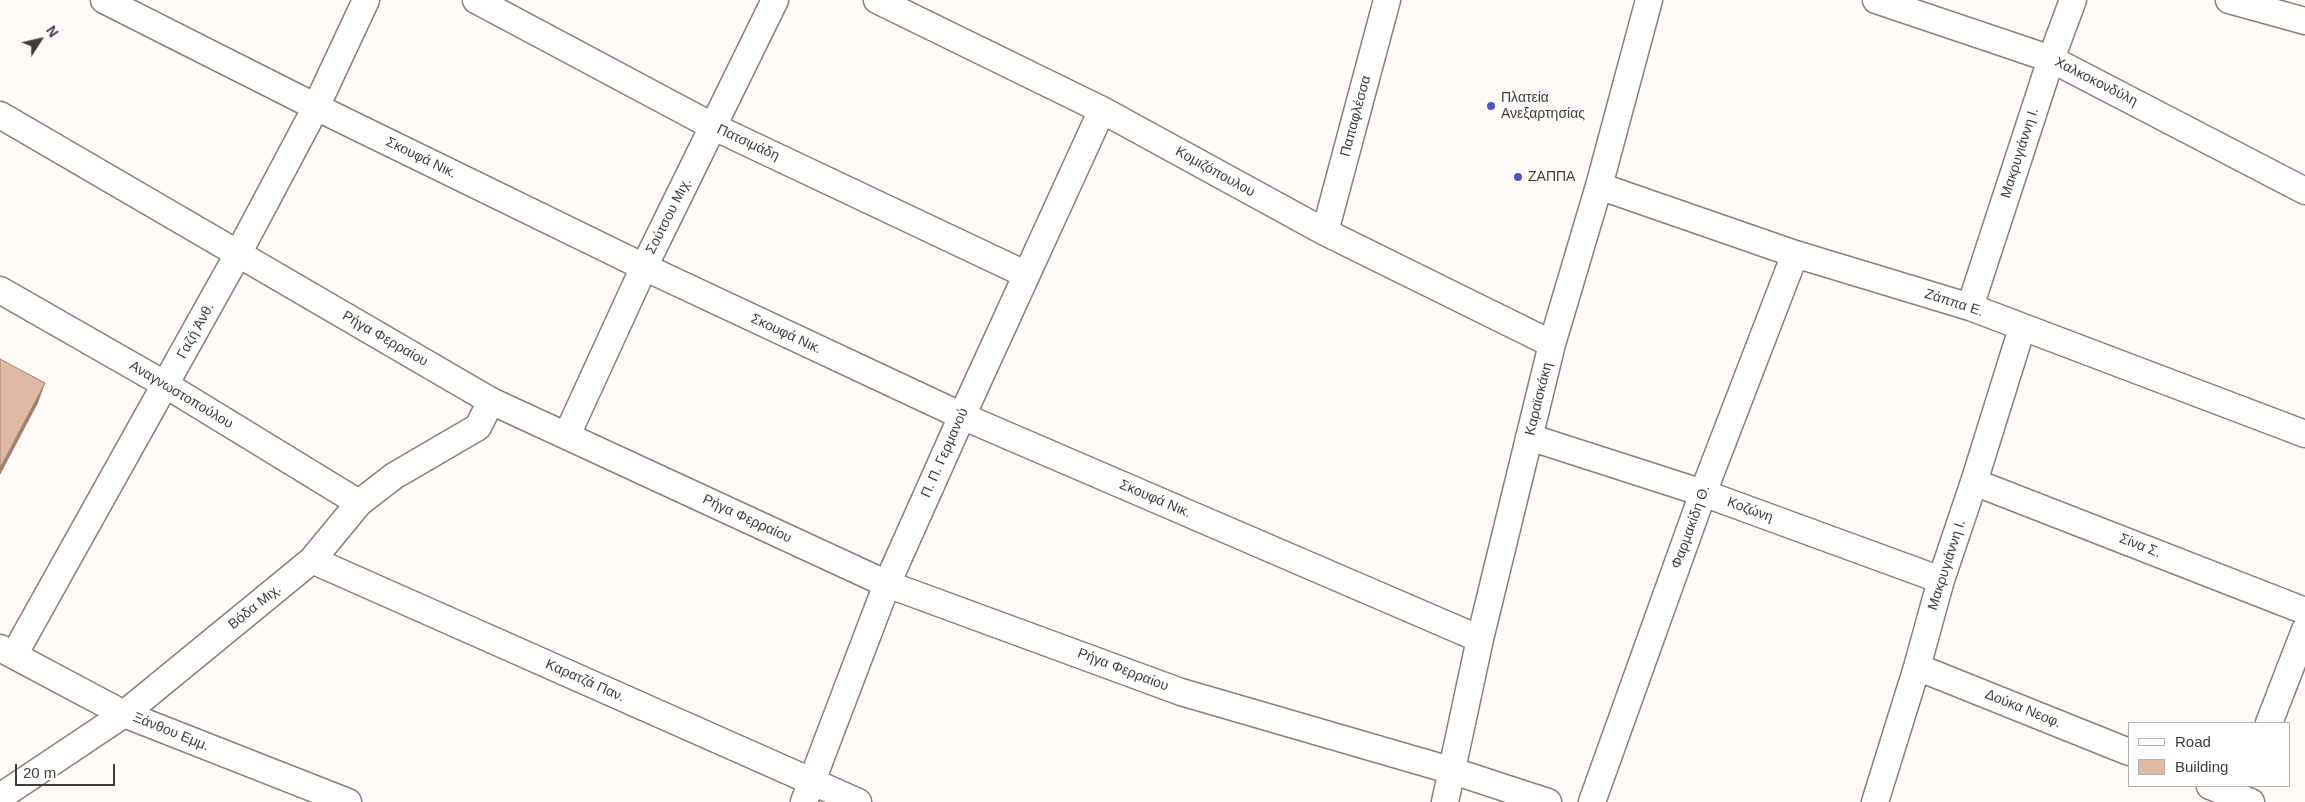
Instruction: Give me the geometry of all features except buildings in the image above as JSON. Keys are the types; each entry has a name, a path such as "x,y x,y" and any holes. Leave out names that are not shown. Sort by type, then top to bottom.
{"street":[{"name":"Σκουφά Νικ.","path":"104,0 316,107 644,267 962,416 1480,639"},
{"name":"Γαζή Άνθ.","path":"7,651 166,385 316,107 366,0"},
{"name":"Πατσιμάδη","path":"476,0 714,126 1025,274"},
{"name":"Σούτσου Μιχ.","path":"567,435 644,267 775,0"},
{"name":"Κομιζόπουλου","path":"877,0 904,6 1102,110 1325,232 1552,344"},
{"name":"Παπαφλέσσα","path":"1325,232 1387,0"},
{"name":"Καραϊσκάκη","path":"1445,802 1480,639 1552,344 1599,186 1649,0"},
{"name":"Χαλκοκονδύλη","path":"1876,0 2051,59 2305,191"},
{"name":"Μακρυγιάννη Ι.","path":"1970,307 2051,59 2073,0"},
{"path":"2229,0 2305,21"},
{"name":"Π. Π. Γερμανού","path":"808,792 887,584 1025,274 1102,110"},
{"name":"Ρήγα Φερραίου","path":"0,115 491,401 887,584 1181,692 1453,771 1548,802"},
{"name":"Ζάππα Ε.","path":"1599,186 1795,254 1970,307 2305,434"},
{"name":"Φαρμακίδη Θ.","path":"1592,802 1703,493 1795,254"},
{"name":"Αναγνωστοπούλου","path":"0,290 166,385 359,503"},
{"name":"Μακρυγιάννη Ι.","path":"1875,802 1918,666 1941,580 2022,328"},
{"name":"Βόδα Μιχ.","path":"0,797 124,714 312,560 359,503 394,476 478,427 491,401"},
{"name":"Κοζώνη","path":"1529,437 1703,493 1941,580"},
{"name":"Σίνα Σ.","path":"1974,482 2305,611"},
{"name":"Καρατζά Παν.","path":"312,560 808,792 858,802"},
{"path":"2269,722 2305,630"},
{"name":"Ξάνθου Εμμ.","path":"7,651 124,714 348,802"},
{"name":"Δούκα Νεοφ.","path":"1918,666 2128,752"},
{"path":"2213,787 2244,797"}],"place":[{"name":"Πλατεία Ανεξαρτησίας","path":"1491,106"},
{"name":"ΖΑΠΠΑ","path":"1518,177"}]}
